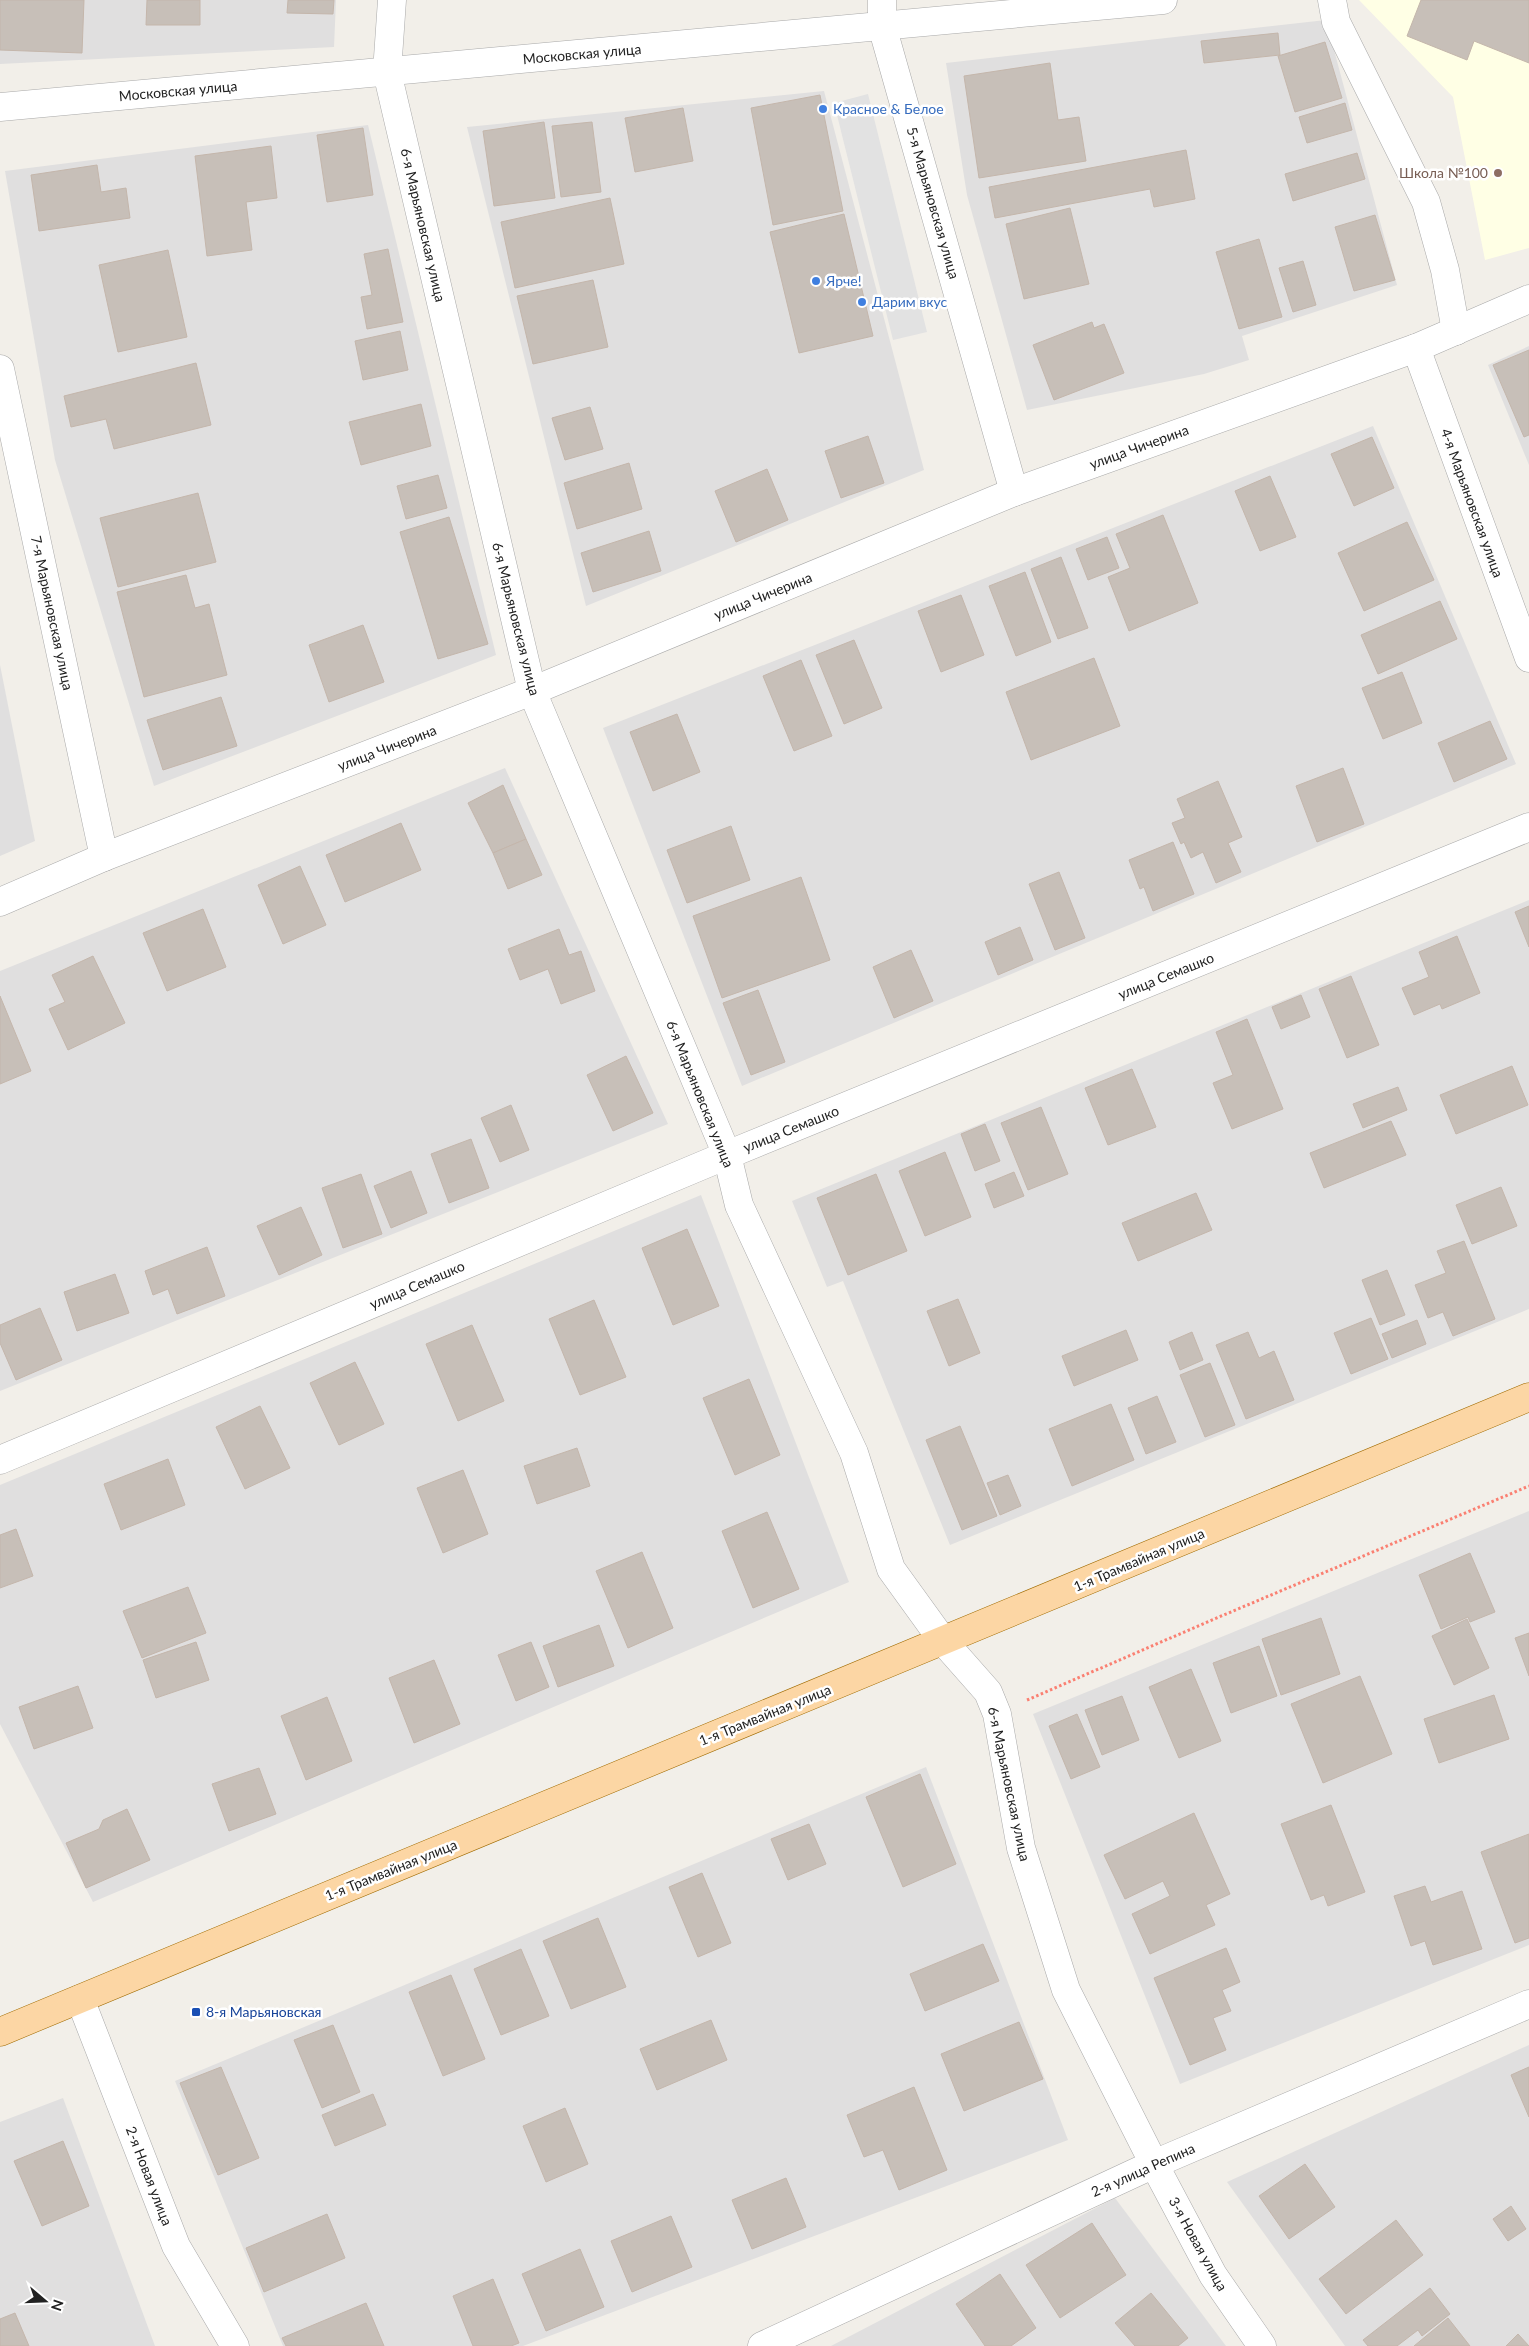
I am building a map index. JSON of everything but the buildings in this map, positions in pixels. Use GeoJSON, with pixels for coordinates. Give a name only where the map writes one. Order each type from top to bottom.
{"type":"FeatureCollection","features":[{"type":"Feature","properties":{"kind":"main road","name":"1-я Трамвайная улица"},"geometry":{"type":"LineString","coordinates":[[0,2032],[1529,1397]]}},
{"type":"Feature","properties":{"kind":"street","name":"6-я Марьяновская улица"},"geometry":{"type":"LineString","coordinates":[[392,0],[387,72],[532,692],[727,1155],[739,1205],[854,1453],[891,1569],[943,1641],[988,1692],[997,1714],[1021,1848],[1066,1990],[1154,2164]]}},
{"type":"Feature","properties":{"kind":"street","name":"Московская улица"},"geometry":{"type":"LineString","coordinates":[[0,107],[387,72],[882,13],[1163,0]]}},
{"type":"Feature","properties":{"kind":"street"},"geometry":{"type":"LineString","coordinates":[[1332,0],[1336,22],[1426,202],[1445,270],[1456,331]]}},
{"type":"Feature","properties":{"kind":"street","name":"5-я Марьяновская улица"},"geometry":{"type":"LineString","coordinates":[[882,13],[1014,492]]}},
{"type":"Feature","properties":{"kind":"street","name":"улица Чичерина"},"geometry":{"type":"LineString","coordinates":[[0,902],[104,857],[532,692],[1014,492],[1416,348],[1529,300]]}},
{"type":"Feature","properties":{"kind":"street","name":"4-я Марьяновская улица"},"geometry":{"type":"LineString","coordinates":[[1416,348],[1529,658]]}},
{"type":"Feature","properties":{"kind":"street","name":"7-я Марьяновская улица"},"geometry":{"type":"LineString","coordinates":[[0,369],[104,857]]}},
{"type":"Feature","properties":{"kind":"street","name":"улица Семашко"},"geometry":{"type":"LineString","coordinates":[[0,1460],[727,1155],[1529,828]]}},
{"type":"Feature","properties":{"kind":"street","name":"2-я Новая улица"},"geometry":{"type":"LineString","coordinates":[[80,1999],[176,2246],[235,2346]]}},
{"type":"Feature","properties":{"kind":"street","name":"2-я улица Репина"},"geometry":{"type":"LineString","coordinates":[[762,2346],[1154,2164],[1529,2004]]}},
{"type":"Feature","properties":{"kind":"street","name":"3-я Новая улица"},"geometry":{"type":"LineString","coordinates":[[1154,2164],[1213,2275],[1262,2346]]}},
{"type":"Feature","properties":{"kind":"path"},"geometry":{"type":"LineString","coordinates":[[997,1714],[1218,1617],[1529,1486]]}},
{"type":"Feature","properties":{"kind":"shaded area"},"geometry":{"type":"Polygon","coordinates":[[[0,0],[336,0],[334,47],[0,64],[0,0]]]}},
{"type":"Feature","properties":{"kind":"shaded area","name":"Школа №100"},"geometry":{"type":"Polygon","coordinates":[[[1359,0],[1529,0],[1529,248],[1485,260],[1453,97],[1359,0]]]}},
{"type":"Feature","properties":{"kind":"shaded area"},"geometry":{"type":"Polygon","coordinates":[[[1326,20],[1397,285],[1242,336],[1249,360],[1204,374],[1027,410],[967,195],[946,63],[1326,20]]]}},
{"type":"Feature","properties":{"kind":"shaded area"},"geometry":{"type":"Polygon","coordinates":[[[824,91],[924,470],[586,606],[467,127],[824,91]]]}},
{"type":"Feature","properties":{"kind":"shaded area"},"geometry":{"type":"Polygon","coordinates":[[[868,94],[927,332],[893,340],[834,103],[868,94]]]}},
{"type":"Feature","properties":{"kind":"shaded area"},"geometry":{"type":"Polygon","coordinates":[[[368,125],[496,655],[154,786],[55,460],[5,171],[368,125]]]}},
{"type":"Feature","properties":{"kind":"shaded area"},"geometry":{"type":"Polygon","coordinates":[[[1529,346],[1529,465],[1488,365],[1529,346]]]}},
{"type":"Feature","properties":{"kind":"shaded area"},"geometry":{"type":"Polygon","coordinates":[[[1373,426],[1516,764],[742,1086],[603,728],[1373,426]]]}},
{"type":"Feature","properties":{"kind":"shaded area"},"geometry":{"type":"Polygon","coordinates":[[[0,665],[35,841],[0,856],[0,665]]]}},
{"type":"Feature","properties":{"kind":"shaded area"},"geometry":{"type":"Polygon","coordinates":[[[505,768],[668,1124],[0,1391],[0,971],[505,768]]]}},
{"type":"Feature","properties":{"kind":"shaded area"},"geometry":{"type":"Polygon","coordinates":[[[1529,900],[1529,1309],[950,1545],[843,1281],[827,1287],[792,1201],[1529,900]]]}},
{"type":"Feature","properties":{"kind":"shaded area"},"geometry":{"type":"Polygon","coordinates":[[[701,1195],[849,1582],[93,1902],[0,1724],[0,1485],[701,1195]]]}},
{"type":"Feature","properties":{"kind":"shaded area"},"geometry":{"type":"Polygon","coordinates":[[[1529,1511],[1529,1945],[1180,2084],[1033,1714],[1529,1511]]]}},
{"type":"Feature","properties":{"kind":"shaded area"},"geometry":{"type":"Polygon","coordinates":[[[926,1767],[1068,2140],[523,2346],[283,2346],[175,2081],[926,1767]]]}},
{"type":"Feature","properties":{"kind":"shaded area"},"geometry":{"type":"Polygon","coordinates":[[[1529,2045],[1529,2346],[1345,2346],[1227,2182],[1529,2045]]]}},
{"type":"Feature","properties":{"kind":"shaded area"},"geometry":{"type":"Polygon","coordinates":[[[63,2098],[155,2346],[0,2346],[0,2122],[63,2098]]]}},
{"type":"Feature","properties":{"kind":"shaded area"},"geometry":{"type":"Polygon","coordinates":[[[1115,2198],[1226,2346],[831,2346],[1115,2198]]]}},
{"type":"Feature","properties":{"kind":"place","name":"Красное & Белое"},"geometry":{"type":"Point","coordinates":[823,109]}},
{"type":"Feature","properties":{"kind":"place","name":"Школа №100"},"geometry":{"type":"Point","coordinates":[1498,173]}},
{"type":"Feature","properties":{"kind":"place","name":"Ярче!"},"geometry":{"type":"Point","coordinates":[816,281]}},
{"type":"Feature","properties":{"kind":"place","name":"Дарим вкус"},"geometry":{"type":"Point","coordinates":[862,302]}},
{"type":"Feature","properties":{"kind":"place","name":"8-я Марьяновская"},"geometry":{"type":"Point","coordinates":[196,2012]}}]}
